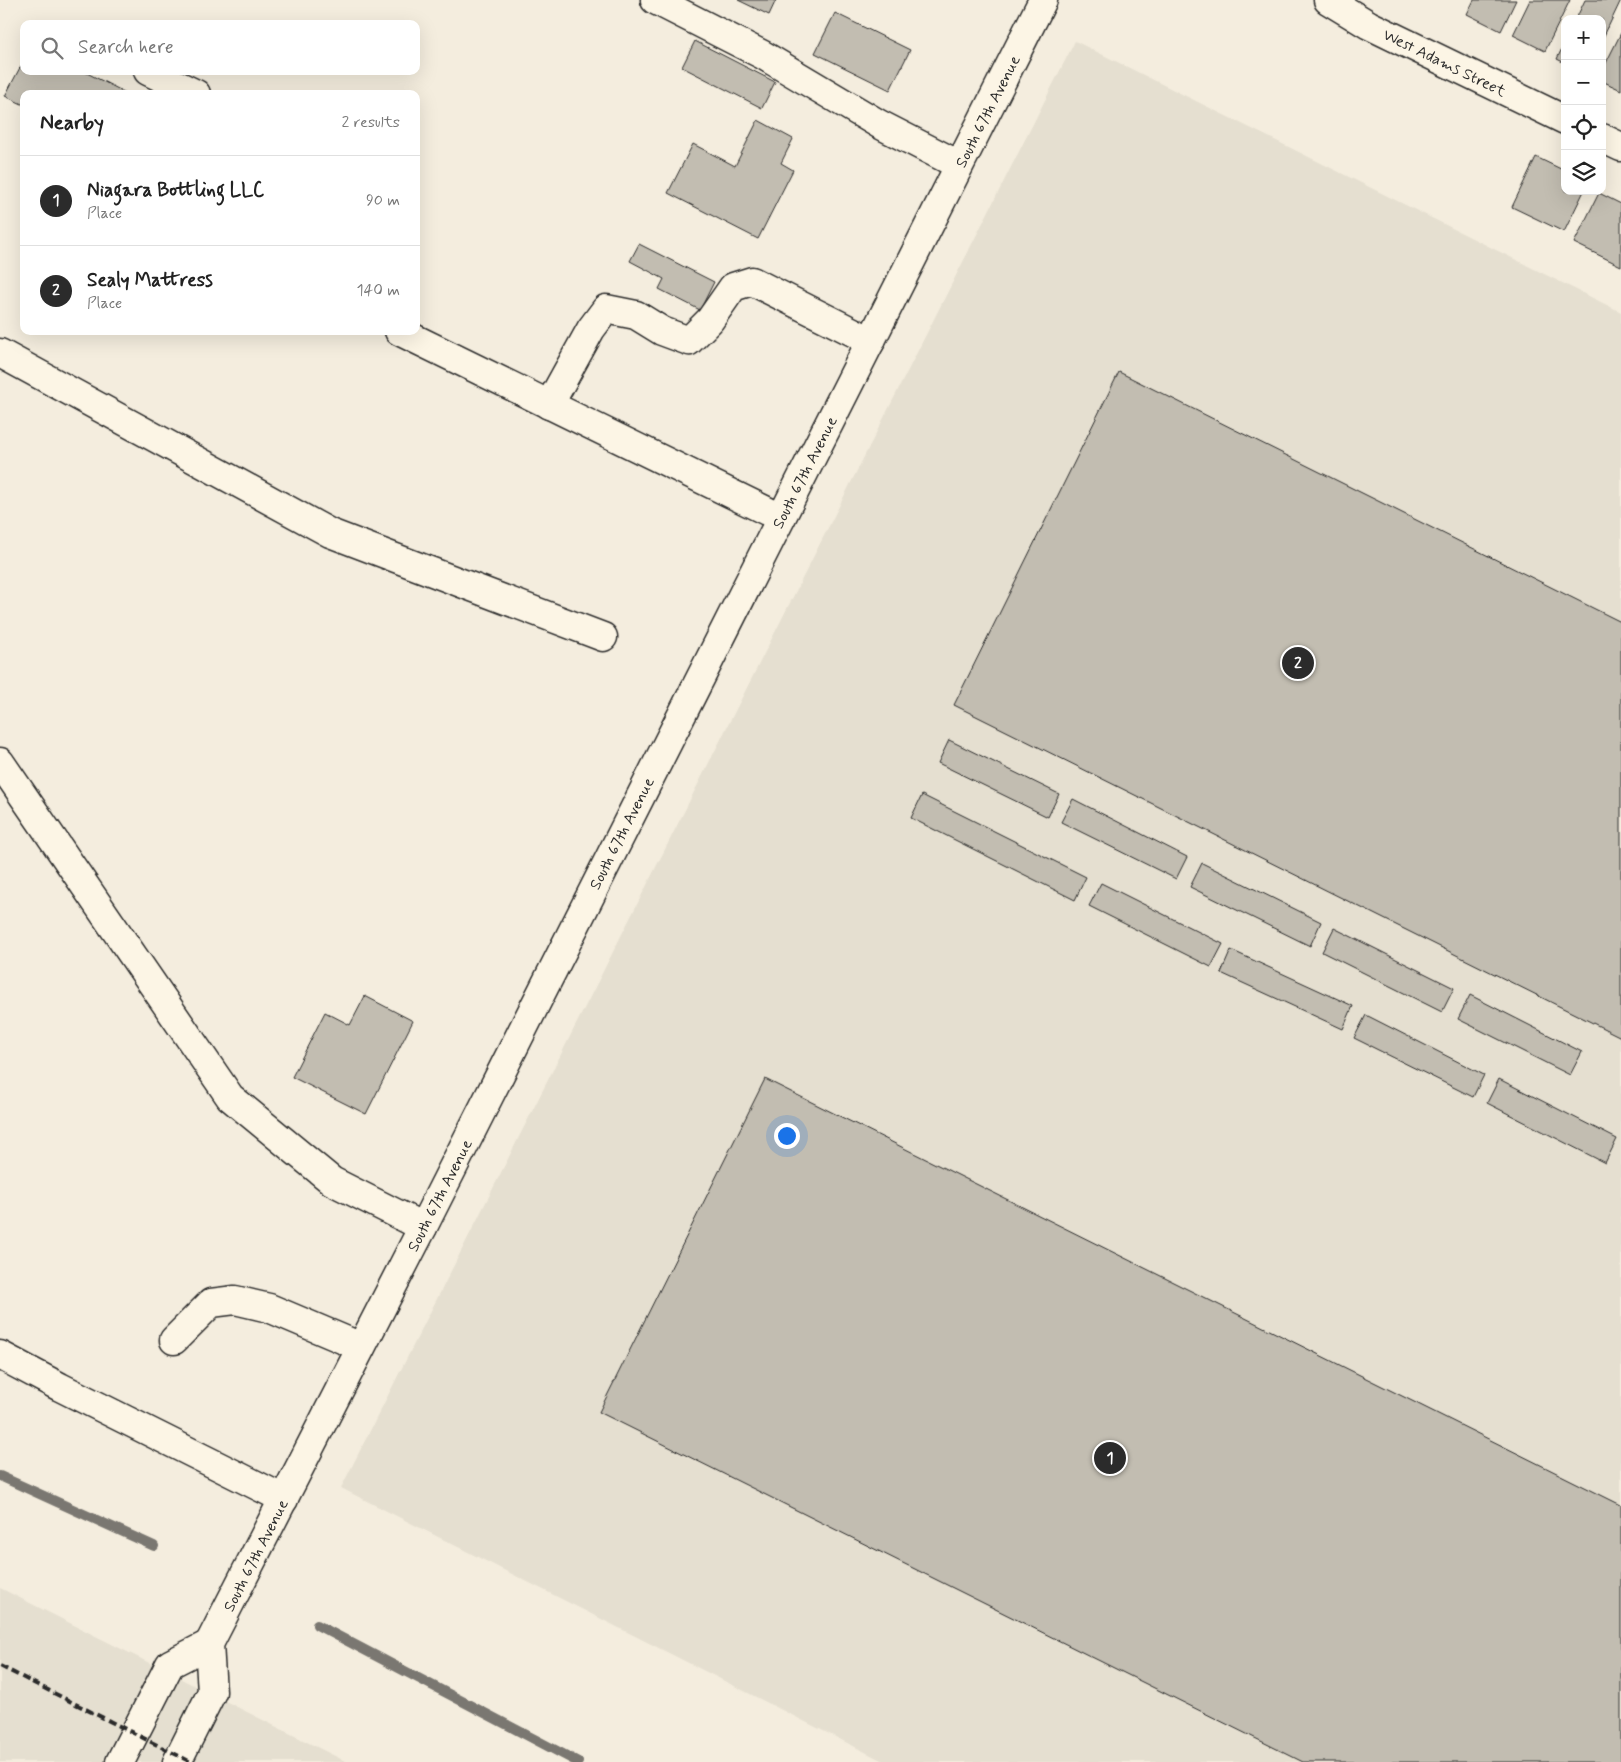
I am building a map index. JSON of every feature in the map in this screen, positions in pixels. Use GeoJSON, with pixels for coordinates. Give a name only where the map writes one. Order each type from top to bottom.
{"type":"FeatureCollection","features":[{"type":"Feature","properties":{"kind":"main road"},"geometry":{"type":"LineString","coordinates":[[655,0],[763,55],[879,124],[959,165]]}},
{"type":"Feature","properties":{"kind":"main road","name":"West Adams Street"},"geometry":{"type":"LineString","coordinates":[[1332,1],[1369,25],[1561,118]]}},
{"type":"Feature","properties":{"kind":"main road","name":"South 67th Avenue"},"geometry":{"type":"LineString","coordinates":[[209,1644],[1038,11]]}},
{"type":"Feature","properties":{"kind":"main road"},"geometry":{"type":"LineString","coordinates":[[156,75],[188,90]]}},
{"type":"Feature","properties":{"kind":"main road"},"geometry":{"type":"LineString","coordinates":[[1606,140],[1621,148]]}},
{"type":"Feature","properties":{"kind":"main road"},"geometry":{"type":"LineString","coordinates":[[549,406],[591,329],[606,309],[636,315],[662,330],[689,341],[710,320],[733,287],[752,281],[871,341]]}},
{"type":"Feature","properties":{"kind":"main road"},"geometry":{"type":"LineString","coordinates":[[407,335],[780,518]]}},
{"type":"Feature","properties":{"kind":"main road"},"geometry":{"type":"LineString","coordinates":[[0,353],[330,533],[603,638]]}},
{"type":"Feature","properties":{"kind":"main road"},"geometry":{"type":"LineString","coordinates":[[0,762],[230,1097],[332,1181],[422,1226]]}},
{"type":"Feature","properties":{"kind":"main road"},"geometry":{"type":"LineString","coordinates":[[174,1340],[211,1303],[235,1300],[269,1308],[361,1347]]}},
{"type":"Feature","properties":{"kind":"main road"},"geometry":{"type":"LineString","coordinates":[[0,1355],[68,1392],[284,1499]]}},
{"type":"Feature","properties":{"kind":"main road"},"geometry":{"type":"LineString","coordinates":[[120,1762],[170,1664],[209,1644],[212,1692],[177,1762]]}},
{"type":"Feature","properties":{"kind":"shaded area"},"geometry":{"type":"Polygon","coordinates":[[[1075,41],[1621,312],[1621,1762],[885,1762],[341,1488],[1075,41]]]}},
{"type":"Feature","properties":{"kind":"shaded area"},"geometry":{"type":"Polygon","coordinates":[[[0,1588],[283,1730],[347,1762],[0,1762],[0,1588]]]}},
{"type":"Feature","properties":{"kind":"building"},"geometry":{"type":"Polygon","coordinates":[[[738,0],[776,0],[769,15],[738,0]]]}},
{"type":"Feature","properties":{"kind":"building"},"geometry":{"type":"Polygon","coordinates":[[[1474,0],[1516,0],[1501,31],[1467,14],[1474,0]]]}},
{"type":"Feature","properties":{"kind":"building"},"geometry":{"type":"Polygon","coordinates":[[[1530,0],[1570,0],[1545,51],[1513,35],[1530,0]]]}},
{"type":"Feature","properties":{"kind":"building"},"geometry":{"type":"Polygon","coordinates":[[[1585,0],[1621,0],[1606,32],[1606,15],[1578,15],[1585,0]]]}},
{"type":"Feature","properties":{"kind":"building"},"geometry":{"type":"Polygon","coordinates":[[[835,13],[910,50],[890,90],[815,53],[835,13]]]}},
{"type":"Feature","properties":{"kind":"building"},"geometry":{"type":"Polygon","coordinates":[[[1621,33],[1621,90],[1606,83],[1606,63],[1621,33]]]}},
{"type":"Feature","properties":{"kind":"building"},"geometry":{"type":"Polygon","coordinates":[[[695,41],[775,82],[762,108],[682,67],[695,41]]]}},
{"type":"Feature","properties":{"kind":"building"},"geometry":{"type":"Polygon","coordinates":[[[1561,50],[1561,61],[1557,59],[1561,50]]]}},
{"type":"Feature","properties":{"kind":"building"},"geometry":{"type":"Polygon","coordinates":[[[20,68],[20,75],[91,75],[120,90],[20,90],[20,103],[5,96],[20,68]]]}},
{"type":"Feature","properties":{"kind":"building"},"geometry":{"type":"Polygon","coordinates":[[[758,120],[793,139],[781,163],[793,170],[758,239],[668,193],[693,144],[735,166],[758,120]]]}},
{"type":"Feature","properties":{"kind":"building"},"geometry":{"type":"Polygon","coordinates":[[[1536,157],[1561,169],[1561,195],[1582,195],[1564,232],[1512,207],[1536,157]]]}},
{"type":"Feature","properties":{"kind":"building"},"geometry":{"type":"Polygon","coordinates":[[[1598,195],[1603,195],[1621,204],[1621,266],[1574,243],[1598,195]]]}},
{"type":"Feature","properties":{"kind":"building"},"geometry":{"type":"Polygon","coordinates":[[[639,244],[714,282],[700,310],[659,289],[664,279],[630,261],[639,244]]]}},
{"type":"Feature","properties":{"kind":"building"},"geometry":{"type":"Polygon","coordinates":[[[1119,372],[1621,622],[1621,1037],[954,705],[1119,372]]]}},
{"type":"Feature","properties":{"kind":"building"},"geometry":{"type":"Polygon","coordinates":[[[949,740],[1059,794],[1048,817],[938,763],[949,740]]]}},
{"type":"Feature","properties":{"kind":"building"},"geometry":{"type":"Polygon","coordinates":[[[922,795],[1086,877],[1075,900],[911,818],[922,795]]]}},
{"type":"Feature","properties":{"kind":"building"},"geometry":{"type":"Polygon","coordinates":[[[1073,799],[1187,857],[1176,879],[1061,822],[1073,799]]]}},
{"type":"Feature","properties":{"kind":"building"},"geometry":{"type":"Polygon","coordinates":[[[1202,863],[1321,922],[1310,946],[1190,887],[1202,863]]]}},
{"type":"Feature","properties":{"kind":"building"},"geometry":{"type":"Polygon","coordinates":[[[1101,883],[1223,944],[1211,967],[1089,906],[1101,883]]]}},
{"type":"Feature","properties":{"kind":"building"},"geometry":{"type":"Polygon","coordinates":[[[1334,928],[1454,988],[1442,1012],[1322,952],[1334,928]]]}},
{"type":"Feature","properties":{"kind":"building"},"geometry":{"type":"Polygon","coordinates":[[[1231,950],[1353,1006],[1343,1029],[1221,973],[1231,950]]]}},
{"type":"Feature","properties":{"kind":"building"},"geometry":{"type":"Polygon","coordinates":[[[1470,995],[1582,1052],[1570,1075],[1458,1019],[1470,995]]]}},
{"type":"Feature","properties":{"kind":"building"},"geometry":{"type":"Polygon","coordinates":[[[365,996],[413,1021],[366,1114],[292,1077],[325,1012],[350,1025],[365,996]]]}},
{"type":"Feature","properties":{"kind":"building"},"geometry":{"type":"Polygon","coordinates":[[[1366,1015],[1484,1075],[1473,1097],[1354,1038],[1366,1015]]]}},
{"type":"Feature","properties":{"kind":"building"},"geometry":{"type":"Polygon","coordinates":[[[765,1079],[1621,1505],[1621,1762],[1303,1762],[599,1412],[765,1079]]]}},
{"type":"Feature","properties":{"kind":"building"},"geometry":{"type":"Polygon","coordinates":[[[1499,1079],[1617,1139],[1605,1163],[1487,1103],[1499,1079]]]}},
{"type":"Feature","properties":{"kind":"waterway"},"geometry":{"type":"LineString","coordinates":[[0,1476],[154,1546]]}},
{"type":"Feature","properties":{"kind":"waterway"},"geometry":{"type":"LineString","coordinates":[[317,1625],[578,1762]]}},
{"type":"Feature","properties":{"kind":"railway"},"geometry":{"type":"LineString","coordinates":[[0,1666],[191,1762]]}},
{"type":"Feature","properties":{"kind":"place","name":"Sealy Mattress"},"geometry":{"type":"Point","coordinates":[1298,663]}},
{"type":"Feature","properties":{"kind":"place","name":"Niagara Bottling LLC"},"geometry":{"type":"Point","coordinates":[1110,1458]}}]}
